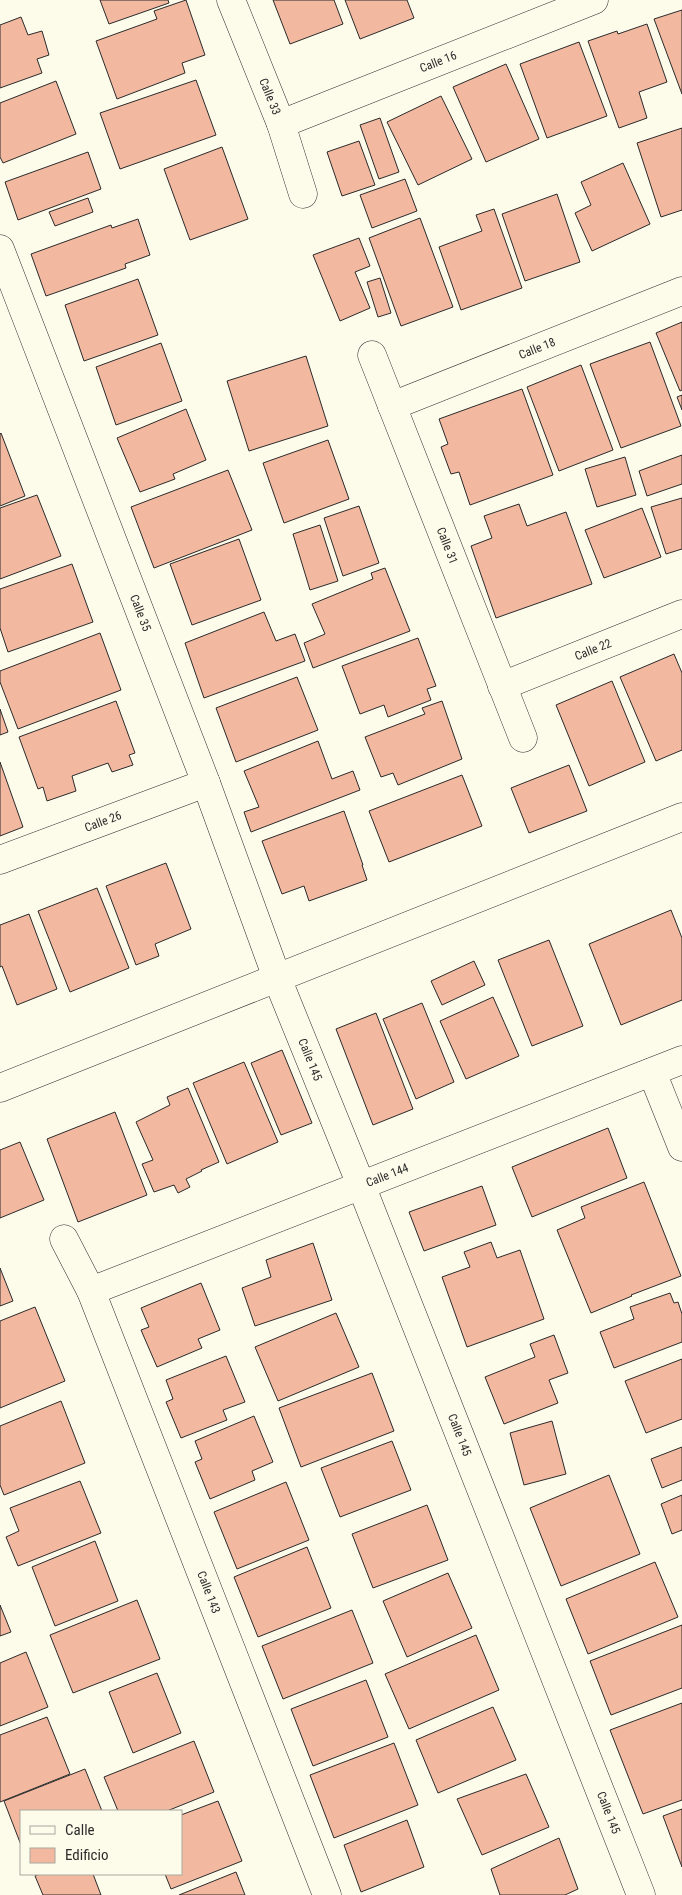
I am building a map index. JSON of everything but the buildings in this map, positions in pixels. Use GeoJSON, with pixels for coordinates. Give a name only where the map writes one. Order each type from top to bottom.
{"type":"FeatureCollection","features":[{"type":"Feature","properties":{"kind":"street","name":"Calle 33"},"geometry":{"type":"LineString","coordinates":[[231,0],[281,124],[303,194]]}},
{"type":"Feature","properties":{"kind":"street","name":"Calle 16"},"geometry":{"type":"LineString","coordinates":[[281,124],[594,0]]}},
{"type":"Feature","properties":{"kind":"street","name":"Calle 35"},"geometry":{"type":"LineString","coordinates":[[0,249],[206,783],[277,978]]}},
{"type":"Feature","properties":{"kind":"street","name":"Calle 18"},"geometry":{"type":"LineString","coordinates":[[392,406],[682,290]]}},
{"type":"Feature","properties":{"kind":"street","name":"Calle 31"},"geometry":{"type":"LineString","coordinates":[[372,354],[522,738]]}},
{"type":"Feature","properties":{"kind":"street","name":"Calle 22"},"geometry":{"type":"LineString","coordinates":[[502,686],[682,614]]}},
{"type":"Feature","properties":{"kind":"street","name":"Calle 26"},"geometry":{"type":"LineString","coordinates":[[0,860],[206,783]]}},
{"type":"Feature","properties":{"kind":"street"},"geometry":{"type":"LineString","coordinates":[[0,1088],[682,817]]}},
{"type":"Feature","properties":{"kind":"street","name":"Calle 145"},"geometry":{"type":"LineString","coordinates":[[277,978],[361,1185],[641,1895]]}},
{"type":"Feature","properties":{"kind":"street","name":"Calle 144"},"geometry":{"type":"LineString","coordinates":[[91,1291],[682,1060]]}},
{"type":"Feature","properties":{"kind":"street"},"geometry":{"type":"LineString","coordinates":[[652,1072],[682,1147]]}},
{"type":"Feature","properties":{"kind":"street","name":"Calle 143"},"geometry":{"type":"LineString","coordinates":[[64,1239],[91,1291],[327,1895]]}}]}
